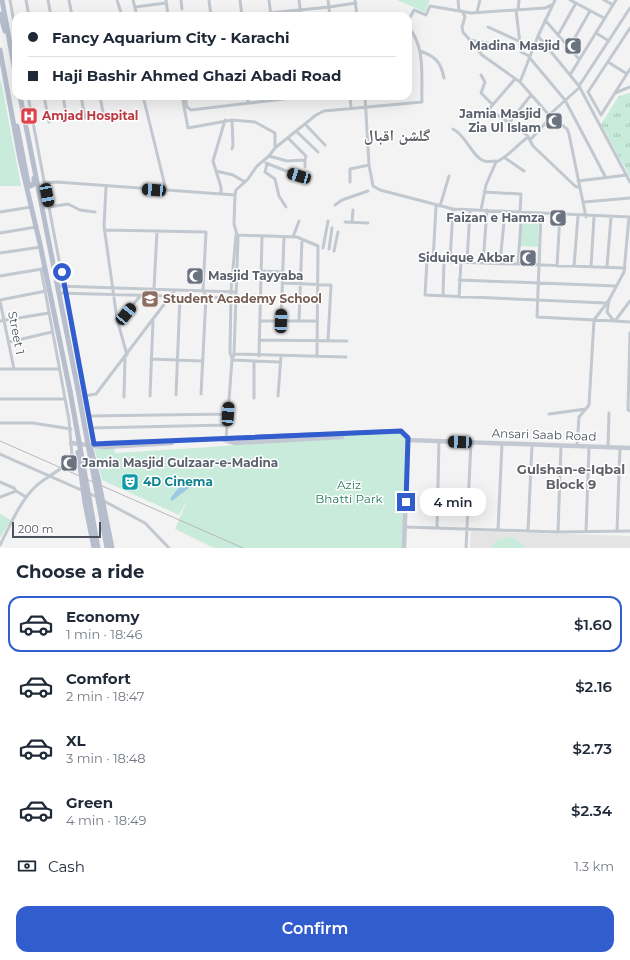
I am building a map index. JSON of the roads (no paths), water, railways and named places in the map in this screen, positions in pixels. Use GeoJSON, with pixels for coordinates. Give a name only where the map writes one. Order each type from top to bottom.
{"type":"FeatureCollection","features":[{"type":"Feature","properties":{"kind":"main road"},"geometry":{"type":"LineString","coordinates":[[2,0],[8,40]]}},
{"type":"Feature","properties":{"kind":"main road"},"geometry":{"type":"LineString","coordinates":[[0,14],[12,52]]}},
{"type":"Feature","properties":{"kind":"main road"},"geometry":{"type":"LineString","coordinates":[[0,50],[20,159],[41,247],[43,269],[70,391],[98,548]]}},
{"type":"Feature","properties":{"kind":"main road"},"geometry":{"type":"LineString","coordinates":[[21,100],[78,390],[107,548]]}},
{"type":"Feature","properties":{"kind":"main road"},"geometry":{"type":"LineString","coordinates":[[12,109],[19,134],[28,183],[31,186],[34,182],[26,126]]}},
{"type":"Feature","properties":{"kind":"main road"},"geometry":{"type":"LineString","coordinates":[[77,431],[81,483],[94,548]]}},
{"type":"Feature","properties":{"kind":"main road"},"geometry":{"type":"LineString","coordinates":[[86,437],[98,478],[112,548]]}},
{"type":"Feature","properties":{"kind":"street"},"geometry":{"type":"LineString","coordinates":[[10,0],[12,12]]}},
{"type":"Feature","properties":{"kind":"street"},"geometry":{"type":"LineString","coordinates":[[26,0],[28,12]]}},
{"type":"Feature","properties":{"kind":"street"},"geometry":{"type":"LineString","coordinates":[[48,0],[50,12]]}},
{"type":"Feature","properties":{"kind":"street"},"geometry":{"type":"LineString","coordinates":[[69,0],[71,12]]}},
{"type":"Feature","properties":{"kind":"street"},"geometry":{"type":"LineString","coordinates":[[117,0],[121,12]]}},
{"type":"Feature","properties":{"kind":"street"},"geometry":{"type":"LineString","coordinates":[[133,0],[136,12]]}},
{"type":"Feature","properties":{"kind":"street"},"geometry":{"type":"LineString","coordinates":[[151,0],[152,4]]}},
{"type":"Feature","properties":{"kind":"street"},"geometry":{"type":"LineString","coordinates":[[181,0],[182,9]]}},
{"type":"Feature","properties":{"kind":"street"},"geometry":{"type":"LineString","coordinates":[[209,0],[210,12]]}},
{"type":"Feature","properties":{"kind":"street"},"geometry":{"type":"LineString","coordinates":[[240,0],[242,12]]}},
{"type":"Feature","properties":{"kind":"street"},"geometry":{"type":"LineString","coordinates":[[269,0],[270,12]]}},
{"type":"Feature","properties":{"kind":"street"},"geometry":{"type":"LineString","coordinates":[[299,0],[300,10]]}},
{"type":"Feature","properties":{"kind":"street"},"geometry":{"type":"LineString","coordinates":[[328,0],[330,12]]}},
{"type":"Feature","properties":{"kind":"street"},"geometry":{"type":"LineString","coordinates":[[458,0],[461,11],[465,17],[462,30],[470,40],[484,56],[520,82],[550,116],[567,129],[586,216]]}},
{"type":"Feature","properties":{"kind":"street"},"geometry":{"type":"LineString","coordinates":[[477,12],[480,0]]}},
{"type":"Feature","properties":{"kind":"street"},"geometry":{"type":"LineString","coordinates":[[519,0],[517,10],[521,53],[529,57],[565,100],[606,178]]}},
{"type":"Feature","properties":{"kind":"street"},"geometry":{"type":"LineString","coordinates":[[520,82],[545,20],[556,0]]}},
{"type":"Feature","properties":{"kind":"street"},"geometry":{"type":"LineString","coordinates":[[604,0],[613,5]]}},
{"type":"Feature","properties":{"kind":"street"},"geometry":{"type":"LineString","coordinates":[[570,75],[578,59],[616,0]]}},
{"type":"Feature","properties":{"kind":"street"},"geometry":{"type":"LineString","coordinates":[[135,7],[166,1],[167,12]]}},
{"type":"Feature","properties":{"kind":"street"},"geometry":{"type":"LineString","coordinates":[[285,12],[329,8],[356,1],[357,12]]}},
{"type":"Feature","properties":{"kind":"street"},"geometry":{"type":"LineString","coordinates":[[558,35],[573,1],[604,18]]}},
{"type":"Feature","properties":{"kind":"street"},"geometry":{"type":"LineString","coordinates":[[412,14],[414,10],[426,15],[430,6],[477,12],[545,8],[554,4]]}},
{"type":"Feature","properties":{"kind":"street"},"geometry":{"type":"LineString","coordinates":[[453,129],[464,137],[478,158],[484,161],[496,161],[506,158],[510,151],[529,139],[565,100],[580,87],[630,8]]}},
{"type":"Feature","properties":{"kind":"street"},"geometry":{"type":"LineString","coordinates":[[569,48],[590,11]]}},
{"type":"Feature","properties":{"kind":"street"},"geometry":{"type":"LineString","coordinates":[[545,20],[578,59]]}},
{"type":"Feature","properties":{"kind":"street"},"geometry":{"type":"LineString","coordinates":[[488,27],[521,42]]}},
{"type":"Feature","properties":{"kind":"street"},"geometry":{"type":"LineString","coordinates":[[630,28],[588,92],[601,115],[630,69]]}},
{"type":"Feature","properties":{"kind":"street"},"geometry":{"type":"LineString","coordinates":[[232,359],[230,353],[231,291],[238,238],[234,224],[236,190],[275,148],[297,132],[320,112],[366,106],[422,102],[420,51],[412,31]]}},
{"type":"Feature","properties":{"kind":"street"},"geometry":{"type":"LineString","coordinates":[[596,33],[608,41]]}},
{"type":"Feature","properties":{"kind":"street"},"geometry":{"type":"LineString","coordinates":[[538,36],[580,87],[630,182]]}},
{"type":"Feature","properties":{"kind":"street"},"geometry":{"type":"LineString","coordinates":[[470,40],[491,44]]}},
{"type":"Feature","properties":{"kind":"street"},"geometry":{"type":"LineString","coordinates":[[420,51],[437,59],[442,68],[444,78]]}},
{"type":"Feature","properties":{"kind":"street"},"geometry":{"type":"LineString","coordinates":[[608,62],[627,74]]}},
{"type":"Feature","properties":{"kind":"street"},"geometry":{"type":"LineString","coordinates":[[481,75],[485,82],[481,93],[493,105]]}},
{"type":"Feature","properties":{"kind":"street"},"geometry":{"type":"LineString","coordinates":[[515,79],[490,110],[529,139],[533,146],[551,164],[575,186],[580,188]]}},
{"type":"Feature","properties":{"kind":"street"},"geometry":{"type":"LineString","coordinates":[[615,93],[630,87]]}},
{"type":"Feature","properties":{"kind":"street"},"geometry":{"type":"LineString","coordinates":[[509,123],[531,95]]}},
{"type":"Feature","properties":{"kind":"street"},"geometry":{"type":"LineString","coordinates":[[29,100],[94,444]]}},
{"type":"Feature","properties":{"kind":"street"},"geometry":{"type":"LineString","coordinates":[[45,100],[49,122]]}},
{"type":"Feature","properties":{"kind":"street"},"geometry":{"type":"LineString","coordinates":[[64,100],[67,119]]}},
{"type":"Feature","properties":{"kind":"street"},"geometry":{"type":"LineString","coordinates":[[83,100],[85,118]]}},
{"type":"Feature","properties":{"kind":"street"},"geometry":{"type":"LineString","coordinates":[[101,100],[104,118]]}},
{"type":"Feature","properties":{"kind":"street"},"geometry":{"type":"LineString","coordinates":[[144,100],[166,190]]}},
{"type":"Feature","properties":{"kind":"street"},"geometry":{"type":"LineString","coordinates":[[183,100],[188,128],[225,120],[255,122],[275,133],[275,148]]}},
{"type":"Feature","properties":{"kind":"street"},"geometry":{"type":"LineString","coordinates":[[186,100],[187,108],[191,110],[248,102],[277,100]]}},
{"type":"Feature","properties":{"kind":"street"},"geometry":{"type":"LineString","coordinates":[[350,100],[351,108]]}},
{"type":"Feature","properties":{"kind":"street"},"geometry":{"type":"LineString","coordinates":[[365,100],[369,165],[375,187],[453,209],[594,217],[630,217],[625,268],[609,300],[607,312],[614,321]]}},
{"type":"Feature","properties":{"kind":"street"},"geometry":{"type":"LineString","coordinates":[[221,194],[221,187],[213,161],[225,120]]}},
{"type":"Feature","properties":{"kind":"street"},"geometry":{"type":"LineString","coordinates":[[232,120],[234,145],[232,148]]}},
{"type":"Feature","properties":{"kind":"street"},"geometry":{"type":"LineString","coordinates":[[305,124],[325,145]]}},
{"type":"Feature","properties":{"kind":"street"},"geometry":{"type":"LineString","coordinates":[[297,132],[318,152]]}},
{"type":"Feature","properties":{"kind":"street"},"geometry":{"type":"LineString","coordinates":[[288,138],[306,156],[305,167]]}},
{"type":"Feature","properties":{"kind":"street"},"geometry":{"type":"LineString","coordinates":[[269,156],[287,161],[305,160]]}},
{"type":"Feature","properties":{"kind":"street"},"geometry":{"type":"LineString","coordinates":[[506,158],[524,171]]}},
{"type":"Feature","properties":{"kind":"street"},"geometry":{"type":"LineString","coordinates":[[263,161],[267,164],[299,176]]}},
{"type":"Feature","properties":{"kind":"street"},"geometry":{"type":"LineString","coordinates":[[481,210],[484,192],[496,161]]}},
{"type":"Feature","properties":{"kind":"street"},"geometry":{"type":"LineString","coordinates":[[267,164],[266,172],[274,179],[279,196],[286,208]]}},
{"type":"Feature","properties":{"kind":"street"},"geometry":{"type":"LineString","coordinates":[[350,182],[350,169],[369,165]]}},
{"type":"Feature","properties":{"kind":"street"},"geometry":{"type":"LineString","coordinates":[[216,171],[233,175],[245,182]]}},
{"type":"Feature","properties":{"kind":"street"},"geometry":{"type":"LineString","coordinates":[[578,181],[627,175]]}},
{"type":"Feature","properties":{"kind":"street"},"geometry":{"type":"LineString","coordinates":[[434,261],[438,206],[449,176]]}},
{"type":"Feature","properties":{"kind":"street"},"geometry":{"type":"LineString","coordinates":[[45,183],[57,182],[106,187],[235,195]]}},
{"type":"Feature","properties":{"kind":"street"},"geometry":{"type":"LineString","coordinates":[[106,187],[105,230],[113,295],[126,356],[124,397]]}},
{"type":"Feature","properties":{"kind":"street"},"geometry":{"type":"LineString","coordinates":[[335,205],[342,200],[368,191]]}},
{"type":"Feature","properties":{"kind":"street"},"geometry":{"type":"LineString","coordinates":[[484,192],[521,194],[520,212]]}},
{"type":"Feature","properties":{"kind":"street"},"geometry":{"type":"LineString","coordinates":[[584,202],[630,198]]}},
{"type":"Feature","properties":{"kind":"street"},"geometry":{"type":"LineString","coordinates":[[50,207],[68,204],[80,210],[95,212]]}},
{"type":"Feature","properties":{"kind":"street"},"geometry":{"type":"LineString","coordinates":[[0,212],[31,207]]}},
{"type":"Feature","properties":{"kind":"street"},"geometry":{"type":"LineString","coordinates":[[450,261],[453,209]]}},
{"type":"Feature","properties":{"kind":"street"},"geometry":{"type":"LineString","coordinates":[[352,223],[353,210]]}},
{"type":"Feature","properties":{"kind":"street"},"geometry":{"type":"LineString","coordinates":[[466,262],[470,210]]}},
{"type":"Feature","properties":{"kind":"street"},"geometry":{"type":"LineString","coordinates":[[483,263],[487,210]]}},
{"type":"Feature","properties":{"kind":"street"},"geometry":{"type":"LineString","coordinates":[[500,263],[505,212]]}},
{"type":"Feature","properties":{"kind":"street"},"geometry":{"type":"LineString","coordinates":[[540,214],[537,317],[630,322]]}},
{"type":"Feature","properties":{"kind":"street"},"geometry":{"type":"LineString","coordinates":[[557,266],[560,215]]}},
{"type":"Feature","properties":{"kind":"street"},"geometry":{"type":"LineString","coordinates":[[574,266],[578,216]]}},
{"type":"Feature","properties":{"kind":"street"},"geometry":{"type":"LineString","coordinates":[[591,267],[594,217]]}},
{"type":"Feature","properties":{"kind":"street"},"geometry":{"type":"LineString","coordinates":[[607,267],[612,217]]}},
{"type":"Feature","properties":{"kind":"street"},"geometry":{"type":"LineString","coordinates":[[514,220],[521,221],[518,264]]}},
{"type":"Feature","properties":{"kind":"street"},"geometry":{"type":"LineString","coordinates":[[293,237],[299,221]]}},
{"type":"Feature","properties":{"kind":"street"},"geometry":{"type":"LineString","coordinates":[[323,248],[328,221]]}},
{"type":"Feature","properties":{"kind":"street"},"geometry":{"type":"LineString","coordinates":[[345,222],[368,223]]}},
{"type":"Feature","properties":{"kind":"street"},"geometry":{"type":"LineString","coordinates":[[0,233],[36,227]]}},
{"type":"Feature","properties":{"kind":"street"},"geometry":{"type":"LineString","coordinates":[[329,249],[332,228]]}},
{"type":"Feature","properties":{"kind":"street"},"geometry":{"type":"LineString","coordinates":[[105,230],[206,232],[203,290],[206,297],[201,394]]}},
{"type":"Feature","properties":{"kind":"street"},"geometry":{"type":"LineString","coordinates":[[154,289],[156,231]]}},
{"type":"Feature","properties":{"kind":"street"},"geometry":{"type":"LineString","coordinates":[[334,251],[338,232]]}},
{"type":"Feature","properties":{"kind":"street"},"geometry":{"type":"LineString","coordinates":[[236,235],[293,237],[318,246],[316,357]]}},
{"type":"Feature","properties":{"kind":"street"},"geometry":{"type":"LineString","coordinates":[[259,356],[262,237]]}},
{"type":"Feature","properties":{"kind":"street"},"geometry":{"type":"LineString","coordinates":[[281,321],[284,237]]}},
{"type":"Feature","properties":{"kind":"street"},"geometry":{"type":"LineString","coordinates":[[299,321],[302,239]]}},
{"type":"Feature","properties":{"kind":"street"},"geometry":{"type":"LineString","coordinates":[[0,253],[41,247]]}},
{"type":"Feature","properties":{"kind":"street"},"geometry":{"type":"LineString","coordinates":[[226,439],[232,359],[234,354],[236,298],[235,259]]}},
{"type":"Feature","properties":{"kind":"street"},"geometry":{"type":"LineString","coordinates":[[606,303],[425,295],[427,261],[625,268]]}},
{"type":"Feature","properties":{"kind":"street"},"geometry":{"type":"LineString","coordinates":[[443,296],[444,261]]}},
{"type":"Feature","properties":{"kind":"street"},"geometry":{"type":"LineString","coordinates":[[459,296],[461,262]]}},
{"type":"Feature","properties":{"kind":"street"},"geometry":{"type":"LineString","coordinates":[[0,276],[43,269]]}},
{"type":"Feature","properties":{"kind":"street"},"geometry":{"type":"LineString","coordinates":[[261,272],[283,272]]}},
{"type":"Feature","properties":{"kind":"street"},"geometry":{"type":"LineString","coordinates":[[460,280],[616,286]]}},
{"type":"Feature","properties":{"kind":"street"},"geometry":{"type":"LineString","coordinates":[[283,283],[331,285],[328,340]]}},
{"type":"Feature","properties":{"kind":"street"},"geometry":{"type":"LineString","coordinates":[[57,286],[236,292]]}},
{"type":"Feature","properties":{"kind":"street"},"geometry":{"type":"LineString","coordinates":[[84,396],[96,394],[172,296],[175,290]]}},
{"type":"Feature","properties":{"kind":"street"},"geometry":{"type":"LineString","coordinates":[[0,300],[48,291],[49,313],[70,429],[72,456],[51,476],[34,487],[26,497],[0,545]]}},
{"type":"Feature","properties":{"kind":"street"},"geometry":{"type":"LineString","coordinates":[[58,293],[236,298]]}},
{"type":"Feature","properties":{"kind":"street"},"geometry":{"type":"LineString","coordinates":[[118,323],[140,295]]}},
{"type":"Feature","properties":{"kind":"street"},"geometry":{"type":"LineString","coordinates":[[176,395],[180,296]]}},
{"type":"Feature","properties":{"kind":"street","name":"Street 1"},"geometry":{"type":"LineString","coordinates":[[0,300],[14,369]]}},
{"type":"Feature","properties":{"kind":"street"},"geometry":{"type":"LineString","coordinates":[[577,446],[579,417],[589,405],[594,320],[609,300]]}},
{"type":"Feature","properties":{"kind":"street"},"geometry":{"type":"LineString","coordinates":[[614,321],[630,301]]}},
{"type":"Feature","properties":{"kind":"street"},"geometry":{"type":"LineString","coordinates":[[0,321],[49,313]]}},
{"type":"Feature","properties":{"kind":"street"},"geometry":{"type":"LineString","coordinates":[[150,396],[153,320]]}},
{"type":"Feature","properties":{"kind":"street"},"geometry":{"type":"LineString","coordinates":[[260,321],[316,321]]}},
{"type":"Feature","properties":{"kind":"street"},"geometry":{"type":"LineString","coordinates":[[9,342],[52,332]]}},
{"type":"Feature","properties":{"kind":"street"},"geometry":{"type":"LineString","coordinates":[[630,333],[628,410],[630,411]]}},
{"type":"Feature","properties":{"kind":"street"},"geometry":{"type":"LineString","coordinates":[[260,340],[348,341]]}},
{"type":"Feature","properties":{"kind":"street"},"geometry":{"type":"LineString","coordinates":[[234,354],[259,356],[346,357]]}},
{"type":"Feature","properties":{"kind":"street"},"geometry":{"type":"LineString","coordinates":[[278,396],[279,362],[281,356]]}},
{"type":"Feature","properties":{"kind":"street"},"geometry":{"type":"LineString","coordinates":[[151,359],[202,361]]}},
{"type":"Feature","properties":{"kind":"street"},"geometry":{"type":"LineString","coordinates":[[232,359],[279,362]]}},
{"type":"Feature","properties":{"kind":"street"},"geometry":{"type":"LineString","coordinates":[[254,361],[254,398]]}},
{"type":"Feature","properties":{"kind":"street"},"geometry":{"type":"LineString","coordinates":[[0,370],[60,369]]}},
{"type":"Feature","properties":{"kind":"street"},"geometry":{"type":"LineString","coordinates":[[0,400],[65,399]]}},
{"type":"Feature","properties":{"kind":"street"},"geometry":{"type":"LineString","coordinates":[[549,414],[586,409]]}},
{"type":"Feature","properties":{"kind":"street"},"geometry":{"type":"LineString","coordinates":[[608,448],[609,413]]}},
{"type":"Feature","properties":{"kind":"street"},"geometry":{"type":"LineString","coordinates":[[88,416],[228,414]]}},
{"type":"Feature","properties":{"kind":"street"},"geometry":{"type":"LineString","coordinates":[[0,423],[33,423],[70,429]]}},
{"type":"Feature","properties":{"kind":"street"},"geometry":{"type":"LineString","coordinates":[[90,428],[227,425]]}},
{"type":"Feature","properties":{"kind":"street"},"geometry":{"type":"LineString","coordinates":[[71,443],[103,445],[105,443],[403,432],[408,438],[404,548]]}},
{"type":"Feature","properties":{"kind":"street","name":"Ansari Saab Road"},"geometry":{"type":"LineString","coordinates":[[408,440],[630,448]]}},
{"type":"Feature","properties":{"kind":"street"},"geometry":{"type":"LineString","coordinates":[[437,528],[439,441]]}},
{"type":"Feature","properties":{"kind":"street"},"geometry":{"type":"LineString","coordinates":[[466,548],[471,442]]}},
{"type":"Feature","properties":{"kind":"street"},"geometry":{"type":"LineString","coordinates":[[498,530],[502,444]]}},
{"type":"Feature","properties":{"kind":"street"},"geometry":{"type":"LineString","coordinates":[[528,531],[532,445]]}},
{"type":"Feature","properties":{"kind":"street"},"geometry":{"type":"LineString","coordinates":[[558,532],[561,446]]}},
{"type":"Feature","properties":{"kind":"street"},"geometry":{"type":"LineString","coordinates":[[586,532],[589,447]]}},
{"type":"Feature","properties":{"kind":"street"},"geometry":{"type":"LineString","coordinates":[[617,531],[620,448]]}},
{"type":"Feature","properties":{"kind":"street"},"geometry":{"type":"LineString","coordinates":[[0,454],[95,496],[146,523],[169,548]]}},
{"type":"Feature","properties":{"kind":"street"},"geometry":{"type":"LineString","coordinates":[[0,482],[14,488],[16,492],[26,497]]}},
{"type":"Feature","properties":{"kind":"street"},"geometry":{"type":"LineString","coordinates":[[0,498],[16,492]]}},
{"type":"Feature","properties":{"kind":"street"},"geometry":{"type":"LineString","coordinates":[[405,527],[558,532],[630,532]]}},
{"type":"Feature","properties":{"kind":"water"},"geometry":{"type":"Polygon","coordinates":[[[181,481],[188,483],[190,487],[172,501],[170,499],[179,487],[182,487],[180,483],[181,481]]]}},
{"type":"Feature","properties":{"kind":"railway"},"geometry":{"type":"LineString","coordinates":[[0,441],[243,548]]}},
{"type":"Feature","properties":{"kind":"place","name":"Madina Masjid"},"geometry":{"type":"Point","coordinates":[573,46]}},
{"type":"Feature","properties":{"kind":"place","name":"Amjad Hospital"},"geometry":{"type":"Point","coordinates":[29,116]}},
{"type":"Feature","properties":{"kind":"place","name":"Jamia Masjid Zia Ul Islam"},"geometry":{"type":"Point","coordinates":[554,121]}},
{"type":"Feature","properties":{"kind":"place","name":"Faizan e Hamza"},"geometry":{"type":"Point","coordinates":[558,218]}},
{"type":"Feature","properties":{"kind":"place","name":"Siduique Akbar"},"geometry":{"type":"Point","coordinates":[528,258]}},
{"type":"Feature","properties":{"kind":"place","name":"Masjid Tayyaba"},"geometry":{"type":"Point","coordinates":[195,276]}},
{"type":"Feature","properties":{"kind":"place","name":"Student Academy School"},"geometry":{"type":"Point","coordinates":[150,299]}},
{"type":"Feature","properties":{"kind":"place","name":"Jamia Masjid Gulzaar-e-Madina"},"geometry":{"type":"Point","coordinates":[69,463]}},
{"type":"Feature","properties":{"kind":"place","name":"4D Cinema"},"geometry":{"type":"Point","coordinates":[130,482]}},
{"type":"Feature","properties":{"kind":"district","name":"گلشن اقبال"},"geometry":{"type":"Point","coordinates":[397,135]}},
{"type":"Feature","properties":{"kind":"district","name":"Gulshan-e-Iqbal Block 9"},"geometry":{"type":"Point","coordinates":[571,476]}},
{"type":"Feature","properties":{"kind":"park label","name":"Aziz Bhatti Park"},"geometry":{"type":"Point","coordinates":[349,492]}}]}
